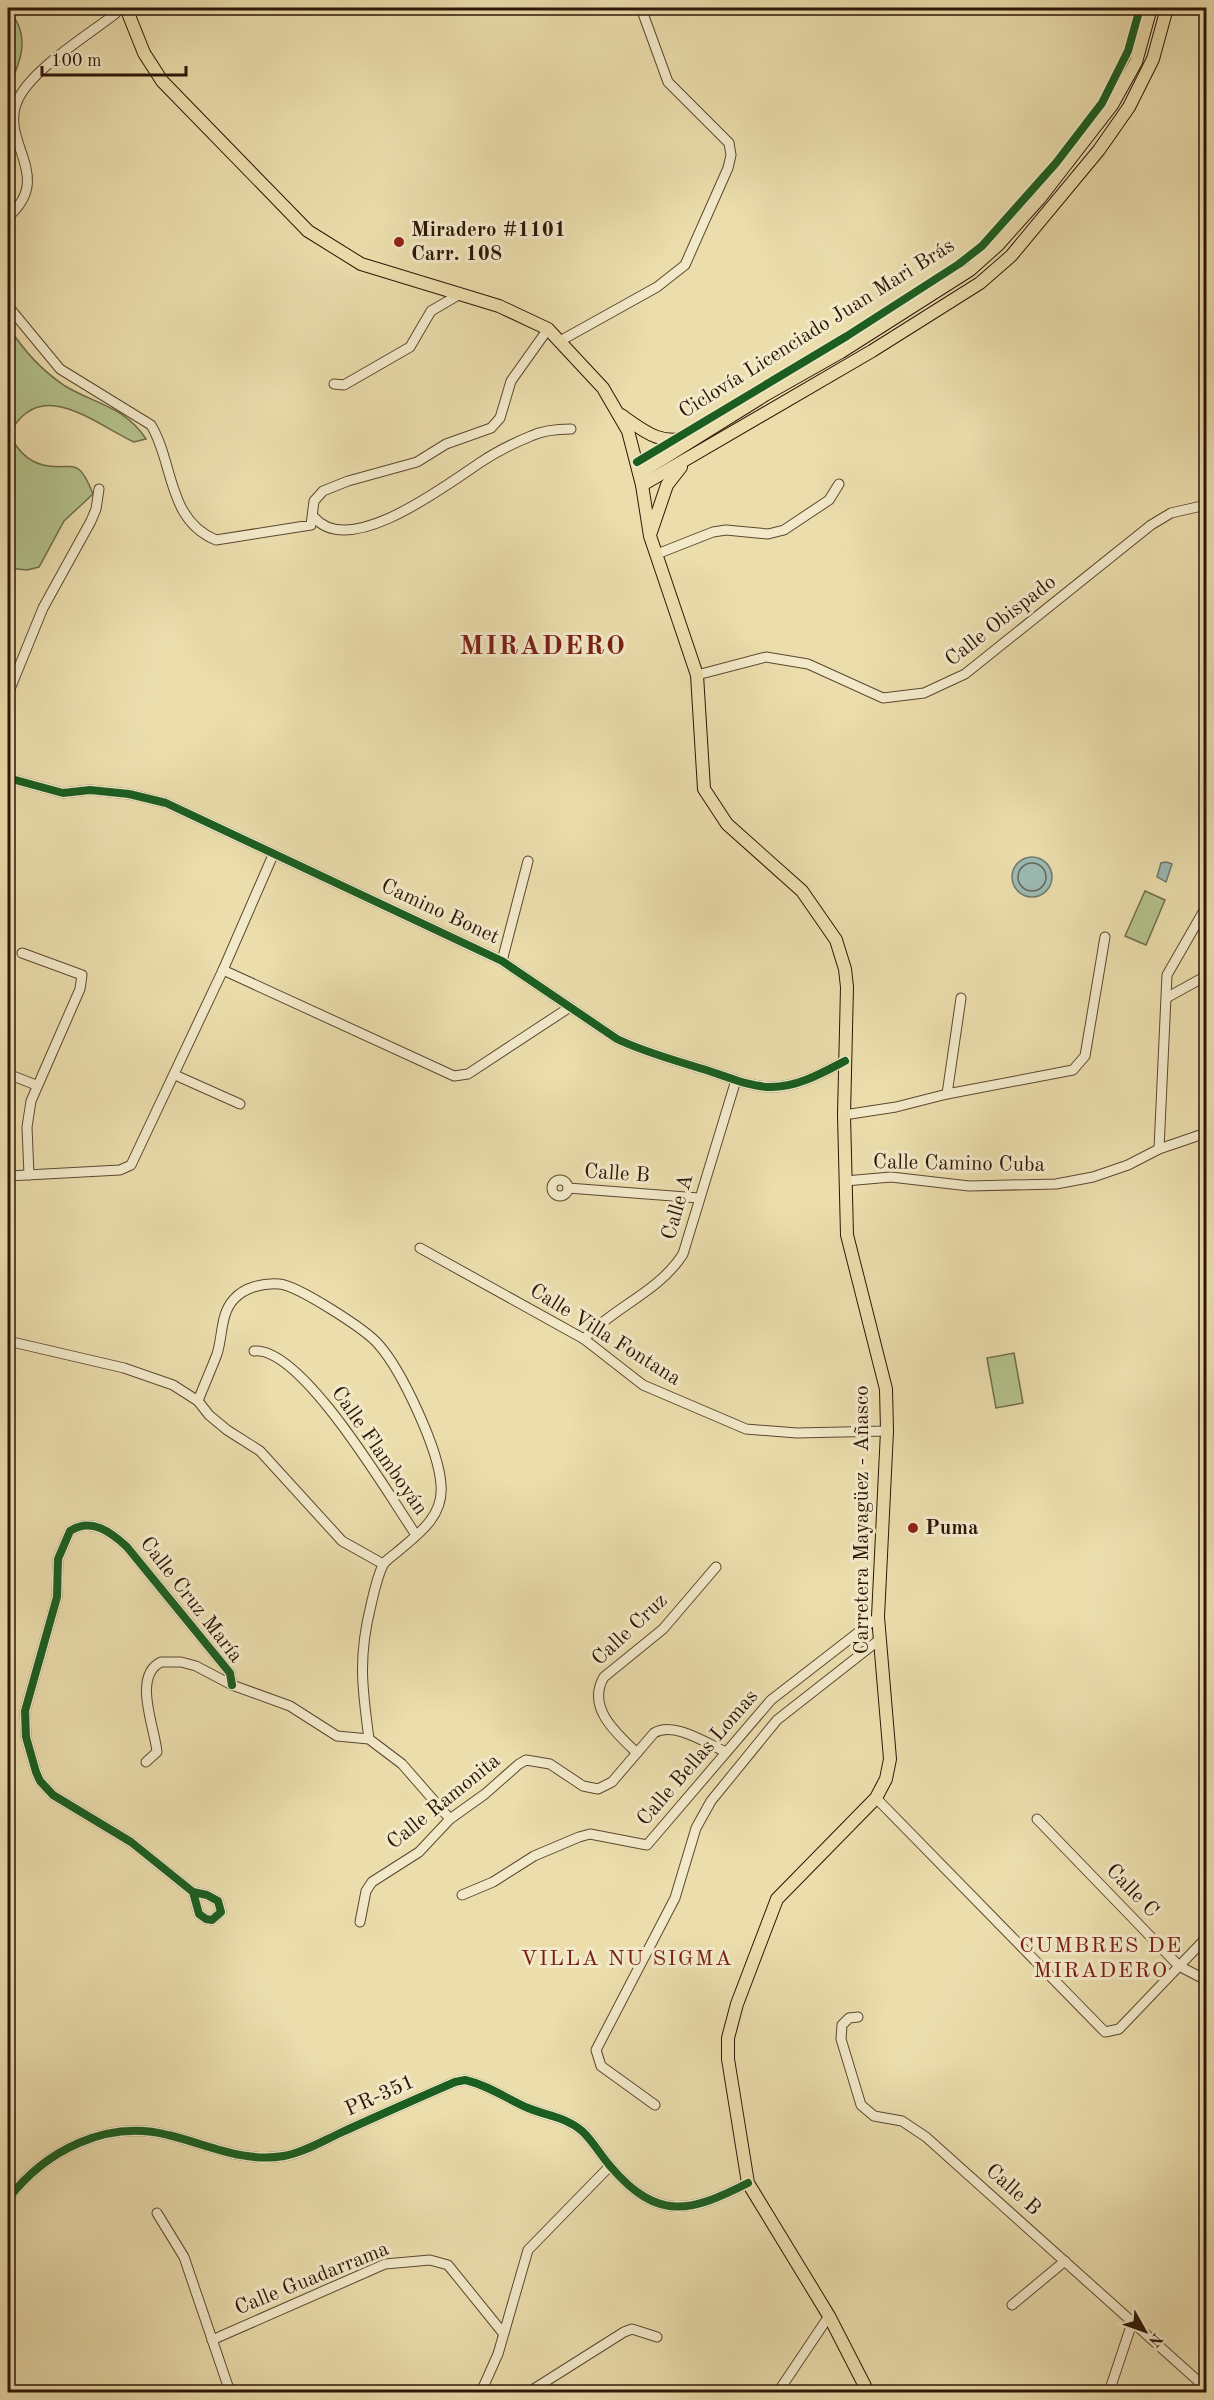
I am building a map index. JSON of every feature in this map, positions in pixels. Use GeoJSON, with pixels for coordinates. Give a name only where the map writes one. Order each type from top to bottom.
{"type":"FeatureCollection","features":[{"type":"Feature","properties":{"kind":"main road"},"geometry":{"type":"LineString","coordinates":[[126,8],[144,53],[162,81],[308,231],[361,264],[499,306],[548,330],[561,341],[603,388],[620,414],[653,438],[677,441],[701,435]]}},
{"type":"Feature","properties":{"kind":"main road"},"geometry":{"type":"LineString","coordinates":[[641,479],[701,435],[841,352],[970,270],[998,245],[1040,198],[1112,105],[1136,62],[1151,8]]}},
{"type":"Feature","properties":{"kind":"main road"},"geometry":{"type":"LineString","coordinates":[[641,479],[692,456],[872,351],[980,283],[1011,256],[1099,150],[1129,107],[1153,59],[1167,8]]}},
{"type":"Feature","properties":{"kind":"main road","name":"Carretera Mayagüez - Añasco"},"geometry":{"type":"LineString","coordinates":[[620,414],[633,446],[650,536],[697,675],[704,789],[727,824],[802,891],[836,940],[847,987],[844,1115],[847,1235],[886,1389],[887,1431],[878,1617],[890,1759],[886,1779],[876,1798],[777,1899],[737,2004],[728,2038],[728,2060],[748,2183],[830,2316],[868,2392]]}},
{"type":"Feature","properties":{"kind":"main road"},"geometry":{"type":"LineString","coordinates":[[650,536],[667,485],[692,456]]}},
{"type":"Feature","properties":{"kind":"street"},"geometry":{"type":"LineString","coordinates":[[8,217],[23,199],[28,177],[24,153],[14,132],[16,103],[29,80],[115,14],[119,8]]}},
{"type":"Feature","properties":{"kind":"street"},"geometry":{"type":"LineString","coordinates":[[561,341],[657,287],[680,270],[691,254],[730,161],[729,143],[668,82],[641,8]]}},
{"type":"Feature","properties":{"kind":"street"},"geometry":{"type":"LineString","coordinates":[[334,384],[344,384],[410,347],[431,311],[460,294]]}},
{"type":"Feature","properties":{"kind":"street"},"geometry":{"type":"LineString","coordinates":[[8,306],[60,369],[152,424],[158,435],[176,498],[189,519],[208,537],[223,540],[311,525],[314,517],[314,501],[323,491],[348,480],[417,462],[446,444],[491,428],[500,418],[511,381],[548,330]]}},
{"type":"Feature","properties":{"kind":"street"},"geometry":{"type":"LineString","coordinates":[[314,517],[320,524],[337,530],[363,528],[437,493],[484,460],[531,436],[551,429],[571,429]]}},
{"type":"Feature","properties":{"kind":"street"},"geometry":{"type":"LineString","coordinates":[[657,554],[713,532],[726,530],[768,534],[784,530],[829,500],[839,484]]}},
{"type":"Feature","properties":{"kind":"street"},"geometry":{"type":"LineString","coordinates":[[8,694],[43,608],[96,509],[99,489]]}},
{"type":"Feature","properties":{"kind":"street","name":"Calle Obispado"},"geometry":{"type":"LineString","coordinates":[[697,675],[766,657],[778,657],[808,664],[883,698],[924,693],[948,684],[965,674],[1151,525],[1172,513],[1206,505]]}},
{"type":"Feature","properties":{"kind":"street","name":"Camino Bonet"},"geometry":{"type":"LineString","coordinates":[[8,778],[63,793],[90,790],[129,794],[166,803],[502,961],[636,1048],[736,1080],[771,1087],[789,1085],[814,1077],[845,1062]]}},
{"type":"Feature","properties":{"kind":"street"},"geometry":{"type":"LineString","coordinates":[[8,1176],[120,1170],[131,1165],[175,1075],[273,855]]}},
{"type":"Feature","properties":{"kind":"street"},"geometry":{"type":"LineString","coordinates":[[502,961],[528,861]]}},
{"type":"Feature","properties":{"kind":"street"},"geometry":{"type":"LineString","coordinates":[[1159,1149],[1168,997],[1167,975],[1206,907]]}},
{"type":"Feature","properties":{"kind":"street"},"geometry":{"type":"LineString","coordinates":[[844,1115],[896,1107],[1073,1070],[1085,1056],[1106,938]]}},
{"type":"Feature","properties":{"kind":"street"},"geometry":{"type":"LineString","coordinates":[[22,953],[82,975],[80,989],[36,1085],[27,1127],[29,1174]]}},
{"type":"Feature","properties":{"kind":"street"},"geometry":{"type":"LineString","coordinates":[[223,970],[454,1076],[468,1074],[570,1007]]}},
{"type":"Feature","properties":{"kind":"street"},"geometry":{"type":"LineString","coordinates":[[1168,997],[1206,976]]}},
{"type":"Feature","properties":{"kind":"street"},"geometry":{"type":"LineString","coordinates":[[947,1095],[961,998]]}},
{"type":"Feature","properties":{"kind":"street"},"geometry":{"type":"LineString","coordinates":[[8,1074],[36,1085]]}},
{"type":"Feature","properties":{"kind":"street"},"geometry":{"type":"LineString","coordinates":[[175,1075],[240,1104]]}},
{"type":"Feature","properties":{"kind":"street","name":"Calle A"},"geometry":{"type":"LineString","coordinates":[[584,1339],[594,1328],[672,1270],[683,1254],[736,1080]]}},
{"type":"Feature","properties":{"kind":"street","name":"Calle Camino Cuba"},"geometry":{"type":"LineString","coordinates":[[845,1181],[891,1177],[969,1186],[1056,1184],[1093,1177],[1128,1165],[1159,1149],[1206,1133]]}},
{"type":"Feature","properties":{"kind":"street","name":"Calle B"},"geometry":{"type":"LineString","coordinates":[[568,1188],[699,1198]]}},
{"type":"Feature","properties":{"kind":"street","name":"Calle Villa Fontana"},"geometry":{"type":"LineString","coordinates":[[420,1248],[584,1339],[643,1385],[746,1429],[796,1433],[887,1431]]}},
{"type":"Feature","properties":{"kind":"street"},"geometry":{"type":"LineString","coordinates":[[198,1401],[218,1352],[226,1310],[234,1298],[251,1286],[280,1284],[326,1307],[378,1343],[401,1378],[417,1412],[441,1486],[434,1515],[416,1535],[383,1564],[371,1604],[361,1654],[361,1681],[369,1739]]}},
{"type":"Feature","properties":{"kind":"street"},"geometry":{"type":"LineString","coordinates":[[8,1341],[92,1360],[160,1379],[198,1401],[209,1415],[260,1451],[342,1541],[383,1564]]}},
{"type":"Feature","properties":{"kind":"street","name":"Calle Flamboyán"},"geometry":{"type":"LineString","coordinates":[[254,1350],[271,1352],[320,1396],[338,1418],[416,1535]]}},
{"type":"Feature","properties":{"kind":"street","name":"Calle Cruz María"},"geometry":{"type":"LineString","coordinates":[[193,1892],[132,1842],[53,1795],[40,1781],[36,1772],[26,1737],[26,1711],[57,1597],[58,1559],[70,1531],[81,1526],[95,1526],[116,1537],[127,1547],[230,1673],[232,1685]]}},
{"type":"Feature","properties":{"kind":"street","name":"Calle Cruz"},"geometry":{"type":"LineString","coordinates":[[637,1753],[605,1717],[599,1705],[599,1685],[604,1677],[663,1629],[716,1567]]}},
{"type":"Feature","properties":{"kind":"street","name":"Calle Bellas Lomas"},"geometry":{"type":"LineString","coordinates":[[462,1894],[493,1882],[534,1856],[590,1834],[647,1845],[779,1693],[878,1617]]}},
{"type":"Feature","properties":{"kind":"street"},"geometry":{"type":"LineString","coordinates":[[656,2105],[601,2066],[596,2050],[675,1898],[696,1828],[711,1801],[777,1720],[879,1640]]}},
{"type":"Feature","properties":{"kind":"street"},"geometry":{"type":"LineString","coordinates":[[146,1762],[157,1752],[147,1690],[150,1672],[155,1665],[161,1662],[181,1662],[196,1666],[232,1685],[290,1706],[337,1736],[369,1739],[402,1764],[450,1819]]}},
{"type":"Feature","properties":{"kind":"street","name":"Calle Ramonita"},"geometry":{"type":"LineString","coordinates":[[360,1922],[364,1899],[372,1882],[419,1851],[450,1819],[526,1760],[550,1764],[583,1786],[598,1789],[612,1782],[654,1733],[666,1728],[726,1752]]}},
{"type":"Feature","properties":{"kind":"street"},"geometry":{"type":"LineString","coordinates":[[876,1798],[1105,2032],[1119,2029],[1206,1938]]}},
{"type":"Feature","properties":{"kind":"street","name":"Calle C"},"geometry":{"type":"LineString","coordinates":[[1037,1820],[1179,1965],[1206,1980]]}},
{"type":"Feature","properties":{"kind":"street","name":"Calle B"},"geometry":{"type":"LineString","coordinates":[[858,2017],[849,2018],[842,2025],[841,2039],[861,2105],[874,2116],[902,2121],[926,2137],[1206,2388]]}},
{"type":"Feature","properties":{"kind":"street","name":"PR-351"},"geometry":{"type":"LineString","coordinates":[[8,2199],[27,2176],[64,2150],[106,2134],[136,2130],[153,2132],[220,2152],[250,2156],[286,2156],[455,2082],[465,2080],[531,2109],[566,2119],[583,2132],[610,2166],[648,2199],[683,2208],[695,2207],[748,2183]]}},
{"type":"Feature","properties":{"kind":"street"},"geometry":{"type":"LineString","coordinates":[[481,2392],[498,2354],[528,2250],[610,2166]]}},
{"type":"Feature","properties":{"kind":"street"},"geometry":{"type":"LineString","coordinates":[[157,2213],[184,2258],[230,2392]]}},
{"type":"Feature","properties":{"kind":"street","name":"Calle Guadarrama"},"geometry":{"type":"LineString","coordinates":[[212,2340],[385,2264],[430,2260],[448,2265],[503,2333]]}},
{"type":"Feature","properties":{"kind":"street"},"geometry":{"type":"LineString","coordinates":[[1012,2305],[1065,2261]]}},
{"type":"Feature","properties":{"kind":"street"},"geometry":{"type":"LineString","coordinates":[[778,2392],[830,2316]]}},
{"type":"Feature","properties":{"kind":"street"},"geometry":{"type":"LineString","coordinates":[[1109,2392],[1132,2323]]}},
{"type":"Feature","properties":{"kind":"street"},"geometry":{"type":"LineString","coordinates":[[529,2392],[624,2332],[632,2329],[657,2337]]}},
{"type":"Feature","properties":{"kind":"green space"},"geometry":{"type":"Polygon","coordinates":[[[11,13],[21,32],[22,51],[8,89],[8,14],[11,13]]]}},
{"type":"Feature","properties":{"kind":"green space"},"geometry":{"type":"Polygon","coordinates":[[[8,326],[26,351],[48,373],[65,386],[119,413],[138,428],[146,439],[134,442],[84,415],[51,406],[35,408],[21,417],[9,435],[15,445],[37,463],[78,469],[83,473],[93,494],[64,521],[39,567],[27,570],[8,568],[8,326]]]}},
{"type":"Feature","properties":{"kind":"green space"},"geometry":{"type":"Polygon","coordinates":[[[1145,891],[1165,900],[1146,945],[1125,936],[1145,891]]]}},
{"type":"Feature","properties":{"kind":"green space"},"geometry":{"type":"Polygon","coordinates":[[[1014,1353],[1023,1403],[996,1408],[987,1358],[1014,1353]]]}},
{"type":"Feature","properties":{"kind":"water"},"geometry":{"type":"Polygon","coordinates":[[[1032,857],[1040,858],[1046,863],[1051,869],[1051,885],[1046,891],[1040,896],[1032,897],[1024,896],[1018,891],[1013,885],[1012,877],[1013,869],[1018,863],[1024,858],[1032,857]]]}},
{"type":"Feature","properties":{"kind":"water"},"geometry":{"type":"Polygon","coordinates":[[[1161,863],[1172,864],[1166,882],[1157,877],[1161,863]]]}},
{"type":"Feature","properties":{"kind":"cycle path","name":"Ciclovía Licenciado Juan Mari Brás"},"geometry":{"type":"LineString","coordinates":[[637,462],[847,336],[959,264],[982,246],[1056,163],[1102,103],[1128,51],[1140,8]]}},
{"type":"Feature","properties":{"kind":"cycle path"},"geometry":{"type":"LineString","coordinates":[[8,778],[63,793],[90,790],[129,794],[166,803],[502,961],[617,1039],[651,1053],[763,1087],[791,1085],[845,1061]]}},
{"type":"Feature","properties":{"kind":"cycle path"},"geometry":{"type":"LineString","coordinates":[[193,1892],[207,1895],[218,1901],[221,1912],[212,1920],[199,1914],[193,1892],[131,1842],[53,1795],[40,1781],[36,1772],[26,1737],[25,1711],[57,1597],[58,1559],[70,1531],[86,1525],[93,1526],[114,1536],[127,1547],[230,1673],[232,1685]]}},
{"type":"Feature","properties":{"kind":"cycle path"},"geometry":{"type":"LineString","coordinates":[[8,2199],[40,2166],[59,2153],[100,2136],[145,2131],[168,2135],[239,2155],[254,2157],[291,2155],[455,2082],[465,2080],[482,2085],[528,2108],[576,2126],[628,2185],[644,2197],[660,2204],[676,2207],[692,2205],[728,2193],[748,2183]]}},
{"type":"Feature","properties":{"kind":"place","name":"Miradero #1101 Carr. 108"},"geometry":{"type":"Point","coordinates":[399,242]}},
{"type":"Feature","properties":{"kind":"place","name":"Puma"},"geometry":{"type":"Point","coordinates":[913,1528]}},
{"type":"Feature","properties":{"kind":"district","name":"MIRADERO"},"geometry":{"type":"Point","coordinates":[543,646]}},
{"type":"Feature","properties":{"kind":"district","name":"CUMBRES DE MIRADERO"},"geometry":{"type":"Point","coordinates":[1101,1958]}},
{"type":"Feature","properties":{"kind":"district","name":"VILLA NU SIGMA"},"geometry":{"type":"Point","coordinates":[627,1959]}}]}
